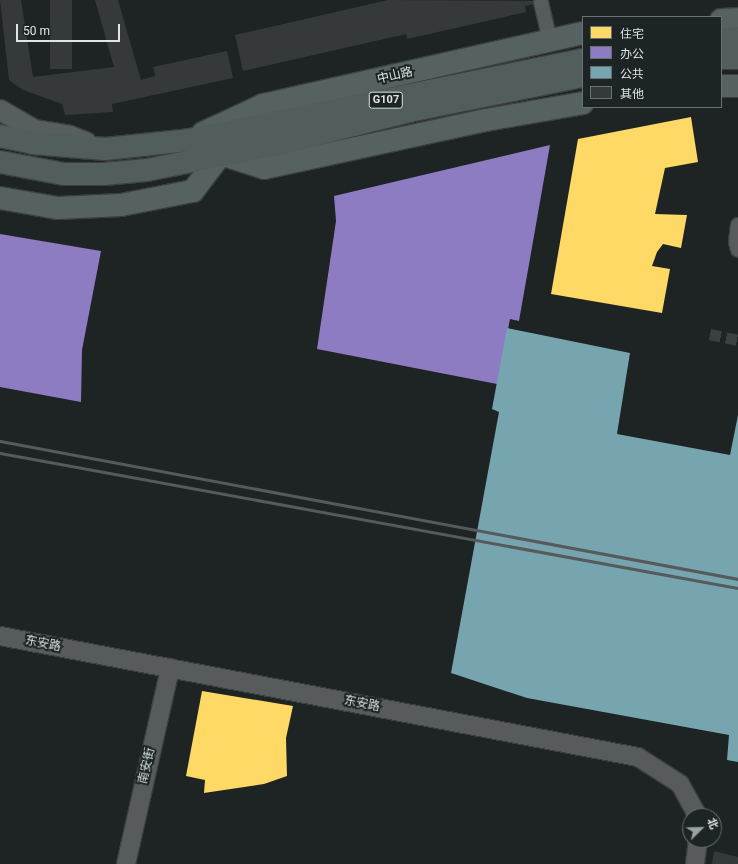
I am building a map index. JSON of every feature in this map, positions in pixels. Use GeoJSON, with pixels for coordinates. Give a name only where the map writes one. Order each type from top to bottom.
{"type":"FeatureCollection","features":[{"type":"Feature","properties":{"kind":"highway"},"geometry":{"type":"LineString","coordinates":[[722,40],[738,38]]}},
{"type":"Feature","properties":{"kind":"highway"},"geometry":{"type":"LineString","coordinates":[[722,58],[738,58]]}},
{"type":"Feature","properties":{"kind":"highway","name":"G107"},"geometry":{"type":"LineString","coordinates":[[0,136],[32,143],[104,149],[189,140],[582,60]]}},
{"type":"Feature","properties":{"kind":"highway","name":"G107"},"geometry":{"type":"LineString","coordinates":[[0,162],[64,174],[104,174],[147,170],[282,143],[409,111],[582,76]]}},
{"type":"Feature","properties":{"kind":"main road"},"geometry":{"type":"LineString","coordinates":[[722,20],[738,19]]}},
{"type":"Feature","properties":{"kind":"main road","name":"中山路"},"geometry":{"type":"LineString","coordinates":[[189,140],[263,105],[582,33]]}},
{"type":"Feature","properties":{"kind":"main road"},"geometry":{"type":"LineString","coordinates":[[722,86],[738,86]]}},
{"type":"Feature","properties":{"kind":"main road"},"geometry":{"type":"LineString","coordinates":[[0,198],[58,208],[121,205],[193,191],[222,154],[264,168],[486,120],[582,103]]}},
{"type":"Feature","properties":{"kind":"main road"},"geometry":{"type":"LineString","coordinates":[[0,110],[34,130],[70,136],[104,149]]}},
{"type":"Feature","properties":{"kind":"street"},"geometry":{"type":"LineString","coordinates":[[541,2],[550,40]]}},
{"type":"Feature","properties":{"kind":"street"},"geometry":{"type":"LineString","coordinates":[[738,225],[736,242],[738,250]]}},
{"type":"Feature","properties":{"kind":"street","name":"东安路"},"geometry":{"type":"LineString","coordinates":[[0,636],[638,757],[680,784],[694,808]]}},
{"type":"Feature","properties":{"kind":"street","name":"南安街"},"geometry":{"type":"LineString","coordinates":[[126,864],[170,668]]}},
{"type":"Feature","properties":{"kind":"street"},"geometry":{"type":"LineString","coordinates":[[695,864],[697,848]]}},
{"type":"Feature","properties":{"kind":"building: 住宅"},"geometry":{"type":"Polygon","coordinates":[[[691,117],[698,162],[665,168],[655,214],[687,215],[681,248],[663,244],[657,252],[652,266],[670,269],[662,313],[551,294],[578,139],[691,117]]]}},
{"type":"Feature","properties":{"kind":"building: 住宅"},"geometry":{"type":"Polygon","coordinates":[[[202,691],[293,706],[286,738],[287,776],[264,784],[204,793],[205,780],[186,776],[202,691]]]}},
{"type":"Feature","properties":{"kind":"building: 办公"},"geometry":{"type":"Polygon","coordinates":[[[550,145],[519,321],[510,319],[497,384],[317,349],[336,221],[334,196],[550,145]]]}},
{"type":"Feature","properties":{"kind":"building: 办公"},"geometry":{"type":"Polygon","coordinates":[[[0,234],[101,251],[82,350],[81,402],[0,387],[0,234]]]}},
{"type":"Feature","properties":{"kind":"building: 公共"},"geometry":{"type":"Polygon","coordinates":[[[507,328],[630,353],[617,434],[730,455],[738,415],[738,762],[727,760],[729,735],[527,698],[451,673],[499,412],[492,409],[507,328]]]}},
{"type":"Feature","properties":{"kind":"building: 其他"},"geometry":{"type":"Polygon","coordinates":[[[0,0],[21,0],[33,77],[114,67],[95,0],[118,0],[141,80],[155,76],[153,67],[227,51],[233,78],[112,104],[113,112],[65,115],[62,104],[23,90],[9,80],[0,0]]]}},
{"type":"Feature","properties":{"kind":"building: 其他"},"geometry":{"type":"Polygon","coordinates":[[[50,0],[72,0],[72,69],[50,69],[50,0]]]}},
{"type":"Feature","properties":{"kind":"building: 其他"},"geometry":{"type":"Polygon","coordinates":[[[388,0],[548,1],[525,6],[526,12],[407,39],[406,34],[243,71],[235,35],[388,0]]]}},
{"type":"Feature","properties":{"kind":"building: 其他"},"geometry":{"type":"Polygon","coordinates":[[[714,851],[738,857],[738,864],[712,864],[714,851]]]}},
{"type":"Feature","properties":{"kind":"tunnel"},"geometry":{"type":"LineString","coordinates":[[710,334],[738,340]]}},
{"type":"Feature","properties":{"kind":"railway"},"geometry":{"type":"LineString","coordinates":[[0,441],[738,579]]}},
{"type":"Feature","properties":{"kind":"railway"},"geometry":{"type":"LineString","coordinates":[[0,453],[738,588]]}}]}
